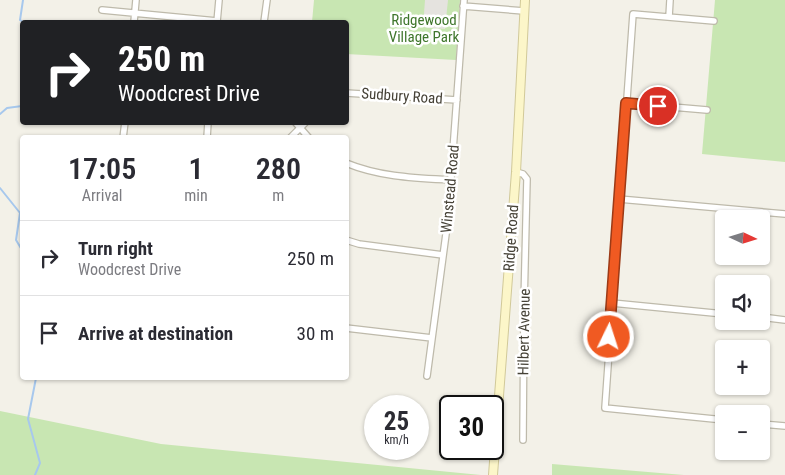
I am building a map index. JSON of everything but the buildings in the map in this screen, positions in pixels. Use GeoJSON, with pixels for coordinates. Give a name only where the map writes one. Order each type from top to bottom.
{"type":"FeatureCollection","features":[{"type":"Feature","properties":{"kind":"street"},"geometry":{"type":"LineString","coordinates":[[134,20],[136,0]]}},
{"type":"Feature","properties":{"kind":"street"},"geometry":{"type":"LineString","coordinates":[[217,20],[219,0]]}},
{"type":"Feature","properties":{"kind":"street"},"geometry":{"type":"LineString","coordinates":[[264,20],[266,0]]}},
{"type":"Feature","properties":{"kind":"street","name":"Ridge Road"},"geometry":{"type":"LineString","coordinates":[[494,475],[516,172],[525,0]]}},
{"type":"Feature","properties":{"kind":"street"},"geometry":{"type":"LineString","coordinates":[[669,17],[670,0]]}},
{"type":"Feature","properties":{"kind":"street"},"geometry":{"type":"LineString","coordinates":[[463,3],[524,11]]}},
{"type":"Feature","properties":{"kind":"street","name":"Winstead Road"},"geometry":{"type":"LineString","coordinates":[[427,376],[451,180],[463,3]]}},
{"type":"Feature","properties":{"kind":"street"},"geometry":{"type":"LineString","coordinates":[[102,10],[196,20]]}},
{"type":"Feature","properties":{"kind":"street"},"geometry":{"type":"LineString","coordinates":[[714,21],[633,14],[605,408],[715,419]]}},
{"type":"Feature","properties":{"kind":"street","name":"Sudbury Road"},"geometry":{"type":"LineString","coordinates":[[349,92],[457,100]]}},
{"type":"Feature","properties":{"kind":"street"},"geometry":{"type":"LineString","coordinates":[[626,103],[707,110]]}},
{"type":"Feature","properties":{"kind":"street"},"geometry":{"type":"LineString","coordinates":[[298,125],[306,135]]}},
{"type":"Feature","properties":{"kind":"street"},"geometry":{"type":"LineString","coordinates":[[293,135],[303,125]]}},
{"type":"Feature","properties":{"kind":"street"},"geometry":{"type":"LineString","coordinates":[[349,164],[380,174],[451,180]]}},
{"type":"Feature","properties":{"kind":"street","name":"Hilbert Avenue"},"geometry":{"type":"LineString","coordinates":[[516,172],[523,174],[527,180],[523,440]]}},
{"type":"Feature","properties":{"kind":"street"},"geometry":{"type":"LineString","coordinates":[[619,199],[785,214]]}},
{"type":"Feature","properties":{"kind":"street"},"geometry":{"type":"LineString","coordinates":[[349,241],[443,255]]}},
{"type":"Feature","properties":{"kind":"street"},"geometry":{"type":"LineString","coordinates":[[612,303],[715,313]]}},
{"type":"Feature","properties":{"kind":"street"},"geometry":{"type":"LineString","coordinates":[[770,319],[785,320]]}},
{"type":"Feature","properties":{"kind":"street"},"geometry":{"type":"LineString","coordinates":[[349,328],[432,338]]}},
{"type":"Feature","properties":{"kind":"street"},"geometry":{"type":"LineString","coordinates":[[770,425],[785,426]]}},
{"type":"Feature","properties":{"kind":"green space","name":"Ridgewood Village Park"},"geometry":{"type":"Polygon","coordinates":[[[314,0],[460,0],[456,60],[349,54],[349,20],[312,20],[314,0]]]}},
{"type":"Feature","properties":{"kind":"green space"},"geometry":{"type":"Polygon","coordinates":[[[715,0],[785,0],[785,162],[702,154],[715,0]]]}},
{"type":"Feature","properties":{"kind":"green space"},"geometry":{"type":"Polygon","coordinates":[[[0,411],[161,444],[481,475],[0,475],[0,411]]]}},
{"type":"Feature","properties":{"kind":"green space"},"geometry":{"type":"Polygon","coordinates":[[[552,464],[684,475],[552,475],[552,464]]]}},
{"type":"Feature","properties":{"kind":"shaded area"},"geometry":{"type":"Polygon","coordinates":[[[425,0],[448,0],[445,29],[423,27],[425,0]]]}},
{"type":"Feature","properties":{"kind":"waterway"},"geometry":{"type":"LineString","coordinates":[[20,20],[23,0]]}},
{"type":"Feature","properties":{"kind":"waterway"},"geometry":{"type":"LineString","coordinates":[[0,114],[7,108],[20,106]]}},
{"type":"Feature","properties":{"kind":"waterway"},"geometry":{"type":"LineString","coordinates":[[0,188],[20,213]]}},
{"type":"Feature","properties":{"kind":"waterway"},"geometry":{"type":"LineString","coordinates":[[20,213],[16,240],[20,247]]}},
{"type":"Feature","properties":{"kind":"waterway"},"geometry":{"type":"LineString","coordinates":[[35,475],[40,463],[28,419],[36,380]]}},
{"type":"Feature","properties":{"kind":"route"},"geometry":{"type":"LineString","coordinates":[[609,337],[626,103],[658,106]]}}]}
